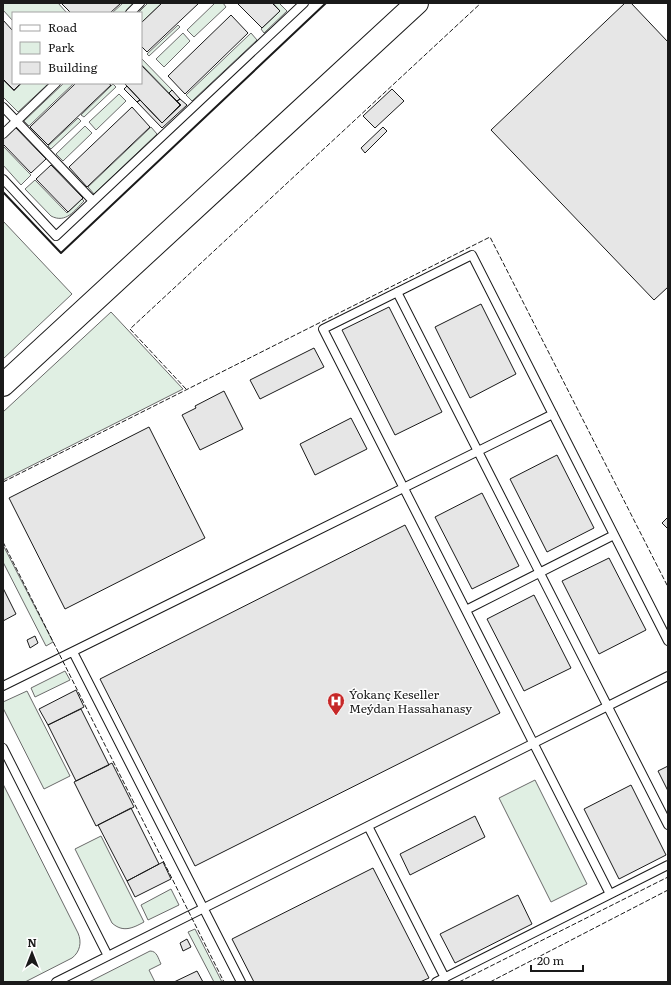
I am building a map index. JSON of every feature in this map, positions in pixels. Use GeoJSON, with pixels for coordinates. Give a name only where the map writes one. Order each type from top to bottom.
{"type":"FeatureCollection","features":[{"type":"Feature","properties":{"kind":"street"},"geometry":{"type":"LineString","coordinates":[[3,385],[417,3]]}},
{"type":"Feature","properties":{"kind":"lane"},"geometry":{"type":"LineString","coordinates":[[131,12],[140,3]]}},
{"type":"Feature","properties":{"kind":"lane"},"geometry":{"type":"LineString","coordinates":[[3,179],[56,236],[299,5]]}},
{"type":"Feature","properties":{"kind":"lane"},"geometry":{"type":"LineString","coordinates":[[3,134],[55,84]]}},
{"type":"Feature","properties":{"kind":"lane"},"geometry":{"type":"LineString","coordinates":[[3,106],[93,201]]}},
{"type":"Feature","properties":{"kind":"lane"},"geometry":{"type":"LineString","coordinates":[[610,894],[323,329],[472,255],[668,641]]}},
{"type":"Feature","properties":{"kind":"lane"},"geometry":{"type":"LineString","coordinates":[[397,292],[668,825]]}},
{"type":"Feature","properties":{"kind":"lane"},"geometry":{"type":"LineString","coordinates":[[3,686],[553,414]]}},
{"type":"Feature","properties":{"kind":"lane"},"geometry":{"type":"LineString","coordinates":[[466,610],[614,535]]}},
{"type":"Feature","properties":{"kind":"lane"},"geometry":{"type":"LineString","coordinates":[[73,652],[241,982]]}},
{"type":"Feature","properties":{"kind":"lane"},"geometry":{"type":"LineString","coordinates":[[56,982],[668,676]]}},
{"type":"Feature","properties":{"kind":"lane"},"geometry":{"type":"LineString","coordinates":[[3,748],[108,956]]}},
{"type":"Feature","properties":{"kind":"lane"},"geometry":{"type":"LineString","coordinates":[[368,826],[445,978]]}},
{"type":"Feature","properties":{"kind":"lane"},"geometry":{"type":"LineString","coordinates":[[436,982],[668,865]]}},
{"type":"Feature","properties":{"kind":"green space"},"geometry":{"type":"Polygon","coordinates":[[[3,3],[58,3],[66,12],[12,12],[12,20],[3,10],[3,3]]]}},
{"type":"Feature","properties":{"kind":"green space"},"geometry":{"type":"Polygon","coordinates":[[[123,3],[135,3],[125,12],[113,12],[123,3]]]}},
{"type":"Feature","properties":{"kind":"green space"},"geometry":{"type":"Polygon","coordinates":[[[148,3],[162,3],[142,22],[142,12],[139,12],[148,3]]]}},
{"type":"Feature","properties":{"kind":"green space"},"geometry":{"type":"Polygon","coordinates":[[[215,3],[223,3],[226,7],[194,37],[187,30],[215,3]]]}},
{"type":"Feature","properties":{"kind":"green space"},"geometry":{"type":"Polygon","coordinates":[[[273,3],[279,3],[287,11],[264,33],[261,29],[280,11],[273,3]]]}},
{"type":"Feature","properties":{"kind":"green space"},"geometry":{"type":"Polygon","coordinates":[[[178,25],[180,27],[149,56],[147,54],[178,25]]]}},
{"type":"Feature","properties":{"kind":"green space"},"geometry":{"type":"Polygon","coordinates":[[[183,33],[190,41],[164,67],[156,59],[183,33]]]}},
{"type":"Feature","properties":{"kind":"green space"},"geometry":{"type":"Polygon","coordinates":[[[251,33],[257,40],[192,101],[186,95],[251,33]]]}},
{"type":"Feature","properties":{"kind":"green space"},"geometry":{"type":"Polygon","coordinates":[[[142,59],[172,90],[169,93],[142,65],[142,59]]]}},
{"type":"Feature","properties":{"kind":"green space"},"geometry":{"type":"Polygon","coordinates":[[[3,80],[14,91],[21,84],[48,84],[18,112],[3,97],[3,80]]]}},
{"type":"Feature","properties":{"kind":"green space"},"geometry":{"type":"Polygon","coordinates":[[[63,84],[73,84],[29,126],[24,121],[63,84]]]}},
{"type":"Feature","properties":{"kind":"green space"},"geometry":{"type":"Polygon","coordinates":[[[113,84],[116,87],[84,117],[81,115],[113,84]]]}},
{"type":"Feature","properties":{"kind":"green space"},"geometry":{"type":"Polygon","coordinates":[[[119,94],[126,101],[96,130],[89,122],[119,94]]]}},
{"type":"Feature","properties":{"kind":"green space"},"geometry":{"type":"Polygon","coordinates":[[[78,118],[81,121],[51,149],[48,146],[78,118]]]}},
{"type":"Feature","properties":{"kind":"green space"},"geometry":{"type":"Polygon","coordinates":[[[85,126],[92,133],[63,161],[56,154],[85,126]]]}},
{"type":"Feature","properties":{"kind":"green space"},"geometry":{"type":"Polygon","coordinates":[[[151,127],[157,134],[94,194],[88,187],[151,127]]]}},
{"type":"Feature","properties":{"kind":"green space"},"geometry":{"type":"Polygon","coordinates":[[[3,146],[31,175],[21,185],[3,165],[3,146]]]}},
{"type":"Feature","properties":{"kind":"green space"},"geometry":{"type":"Polygon","coordinates":[[[35,180],[67,213],[82,199],[84,201],[74,212],[66,217],[56,218],[51,216],[25,189],[35,180]]]}},
{"type":"Feature","properties":{"kind":"green space"},"geometry":{"type":"Polygon","coordinates":[[[3,221],[72,294],[3,359],[3,221]]]}},
{"type":"Feature","properties":{"kind":"green space"},"geometry":{"type":"Polygon","coordinates":[[[111,312],[183,389],[3,480],[3,412],[111,312]]]}},
{"type":"Feature","properties":{"kind":"green space"},"geometry":{"type":"Polygon","coordinates":[[[3,545],[53,642],[46,646],[3,562],[3,545]]]}},
{"type":"Feature","properties":{"kind":"green space"},"geometry":{"type":"Polygon","coordinates":[[[65,671],[70,680],[35,697],[31,688],[65,671]]]}},
{"type":"Feature","properties":{"kind":"green space"},"geometry":{"type":"Polygon","coordinates":[[[27,691],[70,776],[44,789],[3,708],[3,702],[27,691]]]}},
{"type":"Feature","properties":{"kind":"green space"},"geometry":{"type":"Polygon","coordinates":[[[535,780],[587,884],[551,902],[499,798],[535,780]]]}},
{"type":"Feature","properties":{"kind":"green space"},"geometry":{"type":"Polygon","coordinates":[[[3,784],[78,933],[80,940],[80,947],[75,956],[25,982],[3,982],[3,784]]]}},
{"type":"Feature","properties":{"kind":"green space"},"geometry":{"type":"Polygon","coordinates":[[[101,836],[144,922],[132,928],[120,928],[112,923],[75,849],[101,836]]]}},
{"type":"Feature","properties":{"kind":"green space"},"geometry":{"type":"Polygon","coordinates":[[[171,889],[179,905],[148,920],[141,905],[171,889]]]}},
{"type":"Feature","properties":{"kind":"green space"},"geometry":{"type":"Polygon","coordinates":[[[195,929],[222,982],[214,982],[188,932],[195,929]]]}},
{"type":"Feature","properties":{"kind":"green space"},"geometry":{"type":"Polygon","coordinates":[[[150,951],[156,954],[161,964],[149,970],[155,982],[89,982],[150,951]]]}},
{"type":"Feature","properties":{"kind":"building"},"geometry":{"type":"Polygon","coordinates":[[[61,3],[121,3],[111,12],[70,12],[61,3]]]}},
{"type":"Feature","properties":{"kind":"building"},"geometry":{"type":"Polygon","coordinates":[[[162,3],[199,3],[147,52],[142,47],[142,22],[162,3]]]}},
{"type":"Feature","properties":{"kind":"building"},"geometry":{"type":"Polygon","coordinates":[[[237,3],[272,3],[280,11],[262,28],[237,3]]]}},
{"type":"Feature","properties":{"kind":"building"},"geometry":{"type":"Polygon","coordinates":[[[625,3],[631,3],[668,42],[668,287],[654,300],[491,130],[625,3]]]}},
{"type":"Feature","properties":{"kind":"building"},"geometry":{"type":"Polygon","coordinates":[[[231,15],[248,33],[185,94],[168,76],[231,15]]]}},
{"type":"Feature","properties":{"kind":"building"},"geometry":{"type":"Polygon","coordinates":[[[3,20],[12,30],[12,84],[20,84],[14,90],[3,79],[3,20]]]}},
{"type":"Feature","properties":{"kind":"building"},"geometry":{"type":"Polygon","coordinates":[[[142,66],[180,105],[162,123],[125,84],[142,84],[142,66]]]}},
{"type":"Feature","properties":{"kind":"building"},"geometry":{"type":"Polygon","coordinates":[[[75,84],[111,85],[48,145],[30,127],[75,84]]]}},
{"type":"Feature","properties":{"kind":"building"},"geometry":{"type":"Polygon","coordinates":[[[127,86],[140,100],[137,102],[124,89],[127,86]]]}},
{"type":"Feature","properties":{"kind":"building"},"geometry":{"type":"Polygon","coordinates":[[[392,89],[404,101],[375,128],[363,116],[392,89]]]}},
{"type":"Feature","properties":{"kind":"building"},"geometry":{"type":"Polygon","coordinates":[[[172,90],[180,99],[177,101],[169,93],[172,90]]]}},
{"type":"Feature","properties":{"kind":"building"},"geometry":{"type":"Polygon","coordinates":[[[180,99],[187,105],[162,128],[137,102],[140,100],[162,123],[181,105],[177,101],[180,99]]]}},
{"type":"Feature","properties":{"kind":"building"},"geometry":{"type":"Polygon","coordinates":[[[132,107],[150,127],[87,187],[69,167],[132,107]]]}},
{"type":"Feature","properties":{"kind":"building"},"geometry":{"type":"Polygon","coordinates":[[[15,127],[46,159],[31,173],[3,144],[3,139],[15,127]]]}},
{"type":"Feature","properties":{"kind":"building"},"geometry":{"type":"Polygon","coordinates":[[[383,127],[387,131],[365,153],[361,148],[383,127]]]}},
{"type":"Feature","properties":{"kind":"building"},"geometry":{"type":"Polygon","coordinates":[[[51,165],[83,198],[68,212],[36,179],[51,165]]]}},
{"type":"Feature","properties":{"kind":"building"},"geometry":{"type":"Polygon","coordinates":[[[481,304],[516,374],[470,398],[435,327],[481,304]]]}},
{"type":"Feature","properties":{"kind":"building"},"geometry":{"type":"Polygon","coordinates":[[[389,307],[442,412],[395,435],[342,330],[389,307]]]}},
{"type":"Feature","properties":{"kind":"building"},"geometry":{"type":"Polygon","coordinates":[[[314,348],[324,367],[260,399],[250,380],[314,348]]]}},
{"type":"Feature","properties":{"kind":"building"},"geometry":{"type":"Polygon","coordinates":[[[224,391],[243,429],[200,450],[182,415],[196,408],[195,406],[224,391]]]}},
{"type":"Feature","properties":{"kind":"building"},"geometry":{"type":"Polygon","coordinates":[[[351,418],[367,449],[315,475],[300,444],[351,418]]]}},
{"type":"Feature","properties":{"kind":"building"},"geometry":{"type":"Polygon","coordinates":[[[149,427],[205,538],[65,609],[9,498],[149,427]]]}},
{"type":"Feature","properties":{"kind":"building"},"geometry":{"type":"Polygon","coordinates":[[[557,455],[594,528],[547,552],[510,479],[557,455]]]}},
{"type":"Feature","properties":{"kind":"building"},"geometry":{"type":"Polygon","coordinates":[[[482,493],[519,566],[472,589],[435,517],[482,493]]]}},
{"type":"Feature","properties":{"kind":"building"},"geometry":{"type":"Polygon","coordinates":[[[668,517],[668,529],[662,523],[668,517]]]}},
{"type":"Feature","properties":{"kind":"building"},"geometry":{"type":"Polygon","coordinates":[[[405,525],[500,713],[195,866],[100,679],[405,525]]]}},
{"type":"Feature","properties":{"kind":"building"},"geometry":{"type":"Polygon","coordinates":[[[609,558],[646,630],[599,654],[562,581],[609,558]]]}},
{"type":"Feature","properties":{"kind":"building"},"geometry":{"type":"Polygon","coordinates":[[[3,588],[16,614],[3,621],[3,588]]]}},
{"type":"Feature","properties":{"kind":"building"},"geometry":{"type":"Polygon","coordinates":[[[534,595],[571,668],[524,691],[487,619],[534,595]]]}},
{"type":"Feature","properties":{"kind":"building"},"geometry":{"type":"Polygon","coordinates":[[[35,636],[38,643],[30,648],[27,640],[35,636]]]}},
{"type":"Feature","properties":{"kind":"building"},"geometry":{"type":"Polygon","coordinates":[[[76,690],[84,707],[48,725],[39,709],[76,690]]]}},
{"type":"Feature","properties":{"kind":"building"},"geometry":{"type":"Polygon","coordinates":[[[81,709],[109,765],[76,781],[48,725],[81,709]]]}},
{"type":"Feature","properties":{"kind":"building"},"geometry":{"type":"Polygon","coordinates":[[[112,763],[134,807],[96,826],[74,782],[112,763]]]}},
{"type":"Feature","properties":{"kind":"building"},"geometry":{"type":"Polygon","coordinates":[[[668,766],[668,791],[658,771],[668,766]]]}},
{"type":"Feature","properties":{"kind":"building"},"geometry":{"type":"Polygon","coordinates":[[[631,785],[666,855],[619,879],[584,809],[631,785]]]}},
{"type":"Feature","properties":{"kind":"building"},"geometry":{"type":"Polygon","coordinates":[[[131,808],[159,864],[127,881],[98,825],[131,808]]]}},
{"type":"Feature","properties":{"kind":"building"},"geometry":{"type":"Polygon","coordinates":[[[475,816],[485,837],[410,875],[400,854],[475,816]]]}},
{"type":"Feature","properties":{"kind":"building"},"geometry":{"type":"Polygon","coordinates":[[[163,862],[171,879],[135,897],[127,881],[163,862]]]}},
{"type":"Feature","properties":{"kind":"building"},"geometry":{"type":"Polygon","coordinates":[[[373,868],[429,978],[420,982],[254,982],[232,939],[373,868]]]}},
{"type":"Feature","properties":{"kind":"building"},"geometry":{"type":"Polygon","coordinates":[[[518,895],[532,924],[455,963],[440,934],[518,895]]]}},
{"type":"Feature","properties":{"kind":"building"},"geometry":{"type":"Polygon","coordinates":[[[187,939],[191,947],[183,951],[180,943],[187,939]]]}},
{"type":"Feature","properties":{"kind":"building"},"geometry":{"type":"Polygon","coordinates":[[[197,971],[203,982],[174,982],[197,971]]]}},
{"type":"Feature","properties":{"kind":"fence"},"geometry":{"type":"LineString","coordinates":[[186,389],[130,329],[481,3]]}},
{"type":"Feature","properties":{"kind":"fence"},"geometry":{"type":"LineString","coordinates":[[3,482],[490,237],[668,587]]}},
{"type":"Feature","properties":{"kind":"fence"},"geometry":{"type":"LineString","coordinates":[[3,542],[224,982]]}},
{"type":"Feature","properties":{"kind":"fence"},"geometry":{"type":"LineString","coordinates":[[459,982],[668,877]]}},
{"type":"Feature","properties":{"kind":"fence"},"geometry":{"type":"LineString","coordinates":[[490,982],[668,890]]}},
{"type":"Feature","properties":{"kind":"wall"},"geometry":{"type":"LineString","coordinates":[[3,192],[61,253],[326,3]]}},
{"type":"Feature","properties":{"kind":"place","name":"Ýokanç Keseller Meýdan Hassahanasy"},"geometry":{"type":"Point","coordinates":[336,716]}}]}
